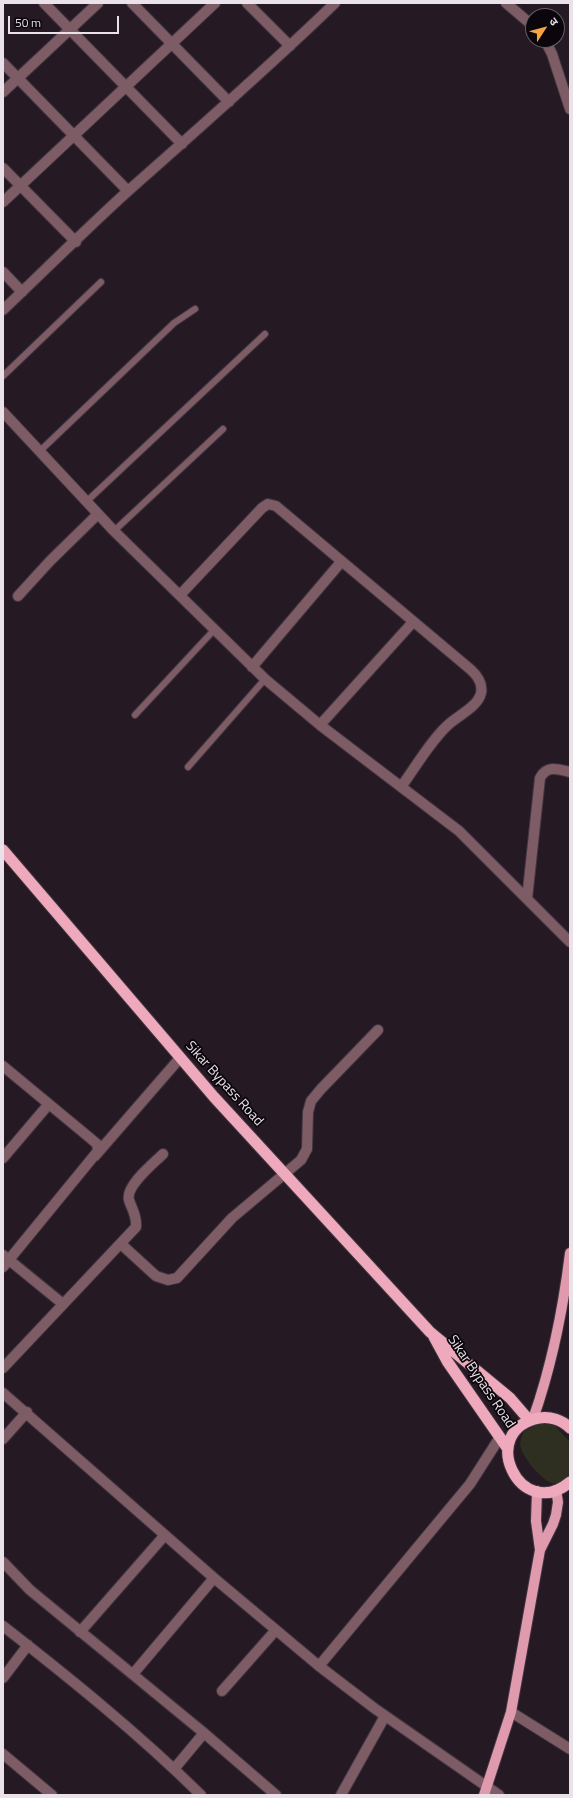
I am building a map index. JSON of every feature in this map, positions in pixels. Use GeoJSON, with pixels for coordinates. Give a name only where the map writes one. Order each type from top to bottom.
{"type":"FeatureCollection","features":[{"type":"Feature","properties":{"kind":"highway","name":"Sikar Bypass Road"},"geometry":{"type":"LineString","coordinates":[[3,850],[214,1097],[430,1332],[510,1398],[531,1419]]}},
{"type":"Feature","properties":{"kind":"highway","name":"Sikar Bypass Road"},"geometry":{"type":"LineString","coordinates":[[430,1332],[447,1360],[508,1449]]}},
{"type":"Feature","properties":{"kind":"highway","name":"Sikar Bypass Road"},"geometry":{"type":"LineString","coordinates":[[537,1491],[526,1487],[517,1480],[511,1471],[508,1460],[508,1449],[511,1437],[519,1427],[531,1419],[552,1418],[560,1421],[570,1428]]}},
{"type":"Feature","properties":{"kind":"highway"},"geometry":{"type":"LineString","coordinates":[[537,1491],[563,1487],[570,1497]]}},
{"type":"Feature","properties":{"kind":"main road"},"geometry":{"type":"LineString","coordinates":[[531,1419],[545,1386],[563,1303],[570,1253]]}},
{"type":"Feature","properties":{"kind":"main road"},"geometry":{"type":"LineString","coordinates":[[486,1792],[511,1712],[540,1550],[553,1524],[563,1487]]}},
{"type":"Feature","properties":{"kind":"main road"},"geometry":{"type":"LineString","coordinates":[[537,1491],[536,1521],[540,1550]]}},
{"type":"Feature","properties":{"kind":"street"},"geometry":{"type":"LineString","coordinates":[[44,3],[68,30],[182,144]]}},
{"type":"Feature","properties":{"kind":"street"},"geometry":{"type":"LineString","coordinates":[[3,92],[98,3]]}},
{"type":"Feature","properties":{"kind":"street"},"geometry":{"type":"LineString","coordinates":[[132,3],[229,102]]}},
{"type":"Feature","properties":{"kind":"street"},"geometry":{"type":"LineString","coordinates":[[3,202],[215,3]]}},
{"type":"Feature","properties":{"kind":"street"},"geometry":{"type":"LineString","coordinates":[[247,3],[290,46]]}},
{"type":"Feature","properties":{"kind":"street"},"geometry":{"type":"LineString","coordinates":[[3,310],[128,192],[290,46],[334,3]]}},
{"type":"Feature","properties":{"kind":"street"},"geometry":{"type":"LineString","coordinates":[[506,3],[525,19]]}},
{"type":"Feature","properties":{"kind":"street"},"geometry":{"type":"LineString","coordinates":[[549,48],[570,109]]}},
{"type":"Feature","properties":{"kind":"street"},"geometry":{"type":"LineString","coordinates":[[3,63],[128,192]]}},
{"type":"Feature","properties":{"kind":"street"},"geometry":{"type":"LineString","coordinates":[[3,168],[76,242]]}},
{"type":"Feature","properties":{"kind":"street"},"geometry":{"type":"LineString","coordinates":[[3,272],[22,292]]}},
{"type":"Feature","properties":{"kind":"street"},"geometry":{"type":"LineString","coordinates":[[3,412],[114,531],[265,680],[320,725],[459,831],[570,942]]}},
{"type":"Feature","properties":{"kind":"street"},"geometry":{"type":"LineString","coordinates":[[180,595],[262,508],[268,504],[276,506],[477,675],[481,693],[476,702],[447,726],[401,787]]}},
{"type":"Feature","properties":{"kind":"street"},"geometry":{"type":"LineString","coordinates":[[18,596],[50,561],[98,514]]}},
{"type":"Feature","properties":{"kind":"street"},"geometry":{"type":"LineString","coordinates":[[252,667],[341,562]]}},
{"type":"Feature","properties":{"kind":"street"},"geometry":{"type":"LineString","coordinates":[[320,725],[413,622]]}},
{"type":"Feature","properties":{"kind":"street"},"geometry":{"type":"LineString","coordinates":[[527,899],[540,778],[543,772],[549,769],[570,772]]}},
{"type":"Feature","properties":{"kind":"street"},"geometry":{"type":"LineString","coordinates":[[121,1244],[156,1276],[168,1280],[177,1278],[232,1218],[301,1160],[307,1150],[308,1112],[311,1101],[320,1089],[378,1030]]}},
{"type":"Feature","properties":{"kind":"street"},"geometry":{"type":"LineString","coordinates":[[63,1304],[5,1260],[180,1058]]}},
{"type":"Feature","properties":{"kind":"street"},"geometry":{"type":"LineString","coordinates":[[3,1066],[96,1144],[98,1151],[94,1158]]}},
{"type":"Feature","properties":{"kind":"street"},"geometry":{"type":"LineString","coordinates":[[3,1158],[48,1105]]}},
{"type":"Feature","properties":{"kind":"street"},"geometry":{"type":"LineString","coordinates":[[3,1368],[136,1227],[137,1218],[128,1199],[130,1189],[163,1154]]}},
{"type":"Feature","properties":{"kind":"street"},"geometry":{"type":"LineString","coordinates":[[3,1393],[27,1412],[214,1578],[319,1666],[486,1792],[499,1795]]}},
{"type":"Feature","properties":{"kind":"street"},"geometry":{"type":"LineString","coordinates":[[3,1439],[27,1412]]}},
{"type":"Feature","properties":{"kind":"street"},"geometry":{"type":"LineString","coordinates":[[319,1666],[470,1484],[500,1437]]}},
{"type":"Feature","properties":{"kind":"street"},"geometry":{"type":"LineString","coordinates":[[80,1632],[165,1535]]}},
{"type":"Feature","properties":{"kind":"street"},"geometry":{"type":"LineString","coordinates":[[3,1562],[30,1590],[204,1733],[276,1795]]}},
{"type":"Feature","properties":{"kind":"street"},"geometry":{"type":"LineString","coordinates":[[133,1674],[214,1578]]}},
{"type":"Feature","properties":{"kind":"street"},"geometry":{"type":"LineString","coordinates":[[3,1626],[28,1645],[174,1769],[200,1795]]}},
{"type":"Feature","properties":{"kind":"street"},"geometry":{"type":"LineString","coordinates":[[222,1691],[275,1630]]}},
{"type":"Feature","properties":{"kind":"street"},"geometry":{"type":"LineString","coordinates":[[3,1678],[28,1645]]}},
{"type":"Feature","properties":{"kind":"street"},"geometry":{"type":"LineString","coordinates":[[511,1712],[570,1749]]}},
{"type":"Feature","properties":{"kind":"street"},"geometry":{"type":"LineString","coordinates":[[341,1795],[385,1716]]}},
{"type":"Feature","properties":{"kind":"street"},"geometry":{"type":"LineString","coordinates":[[174,1769],[204,1733]]}},
{"type":"Feature","properties":{"kind":"street"},"geometry":{"type":"LineString","coordinates":[[3,1754],[52,1795]]}},
{"type":"Feature","properties":{"kind":"lane"},"geometry":{"type":"LineString","coordinates":[[3,376],[101,282]]}},
{"type":"Feature","properties":{"kind":"lane"},"geometry":{"type":"LineString","coordinates":[[40,451],[174,323],[195,309]]}},
{"type":"Feature","properties":{"kind":"lane"},"geometry":{"type":"LineString","coordinates":[[86,502],[265,334]]}},
{"type":"Feature","properties":{"kind":"lane"},"geometry":{"type":"LineString","coordinates":[[114,531],[223,429]]}},
{"type":"Feature","properties":{"kind":"lane"},"geometry":{"type":"LineString","coordinates":[[135,715],[214,630]]}},
{"type":"Feature","properties":{"kind":"lane"},"geometry":{"type":"LineString","coordinates":[[188,767],[265,680]]}},
{"type":"Feature","properties":{"kind":"green space"},"geometry":{"type":"Polygon","coordinates":[[[543,1422],[555,1426],[570,1442],[570,1478],[561,1482],[552,1483],[542,1477],[527,1460],[521,1448],[520,1442],[524,1431],[543,1422]]]}}]}
